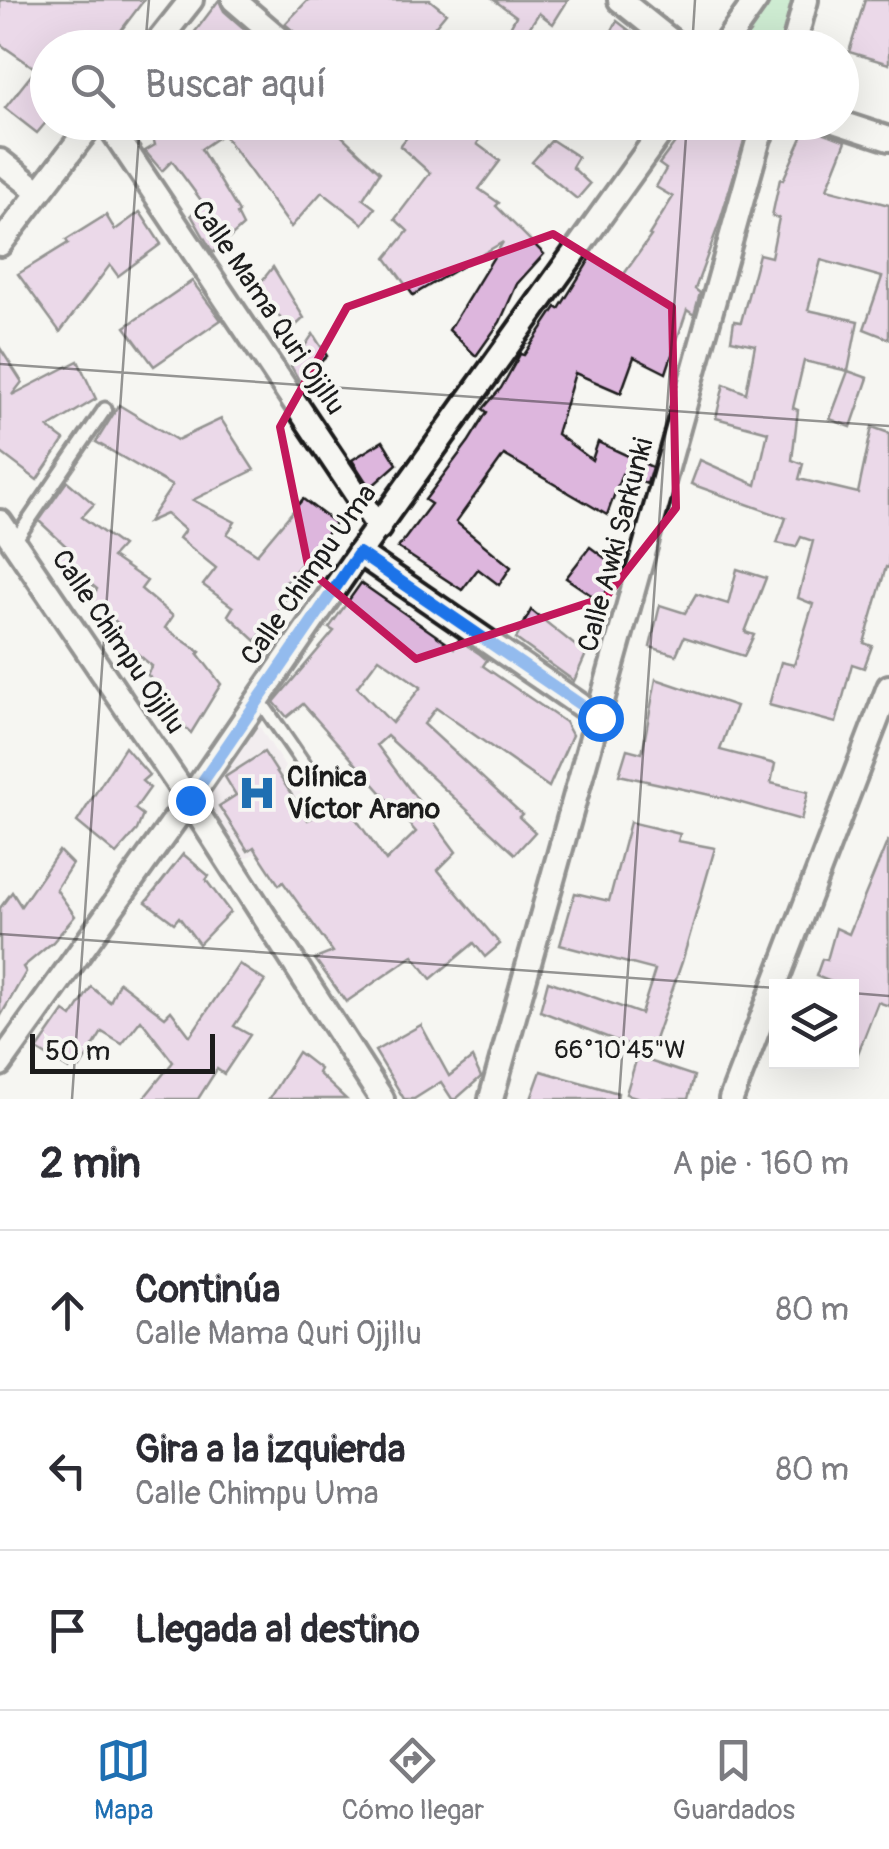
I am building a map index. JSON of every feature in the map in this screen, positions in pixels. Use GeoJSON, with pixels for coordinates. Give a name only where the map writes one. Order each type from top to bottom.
{"type":"FeatureCollection","features":[{"type":"Feature","properties":{"kind":"street"},"geometry":{"type":"LineString","coordinates":[[167,30],[191,0]]}},
{"type":"Feature","properties":{"kind":"street"},"geometry":{"type":"LineString","coordinates":[[234,0],[269,30]]}},
{"type":"Feature","properties":{"kind":"street"},"geometry":{"type":"LineString","coordinates":[[620,0],[658,30]]}},
{"type":"Feature","properties":{"kind":"street"},"geometry":{"type":"LineString","coordinates":[[735,30],[756,0]]}},
{"type":"Feature","properties":{"kind":"street"},"geometry":{"type":"LineString","coordinates":[[798,30],[806,0]]}},
{"type":"Feature","properties":{"kind":"street"},"geometry":{"type":"LineString","coordinates":[[859,129],[889,139]]}},
{"type":"Feature","properties":{"kind":"street"},"geometry":{"type":"LineString","coordinates":[[0,244],[79,140]]}},
{"type":"Feature","properties":{"kind":"street","name":"Calle Mama Quri Ojjllu"},"geometry":{"type":"LineString","coordinates":[[119,140],[378,528]]}},
{"type":"Feature","properties":{"kind":"street","name":"Calle Chimpu Uma"},"geometry":{"type":"LineString","coordinates":[[0,1064],[655,140]]}},
{"type":"Feature","properties":{"kind":"street","name":"Calle Awki Sarkunki"},"geometry":{"type":"LineString","coordinates":[[492,1099],[757,140]]}},
{"type":"Feature","properties":{"kind":"street"},"geometry":{"type":"LineString","coordinates":[[0,161],[38,191]]}},
{"type":"Feature","properties":{"kind":"street","name":"Calle Chimpu Ojjllu"},"geometry":{"type":"LineString","coordinates":[[0,522],[190,800],[382,1099]]}},
{"type":"Feature","properties":{"kind":"street"},"geometry":{"type":"LineString","coordinates":[[359,553],[600,718]]}},
{"type":"Feature","properties":{"kind":"street"},"geometry":{"type":"LineString","coordinates":[[730,1099],[889,688]]}},
{"type":"Feature","properties":{"kind":"lane"},"geometry":{"type":"LineString","coordinates":[[14,542],[104,409]]}},
{"type":"Feature","properties":{"kind":"lane"},"geometry":{"type":"LineString","coordinates":[[259,699],[305,766]]}},
{"type":"Feature","properties":{"kind":"highlighted area"},"geometry":{"type":"Polygon","coordinates":[[[553,234],[672,307],[676,508],[606,597],[416,659],[309,570],[280,427],[347,307],[553,234]]]}},
{"type":"Feature","properties":{"kind":"shaded area","name":"Clínica Víctor Arano"},"geometry":{"type":"Polygon","coordinates":[[[258,724],[316,816],[245,859],[211,809],[212,788],[258,724]]]}},
{"type":"Feature","properties":{"kind":"green space"},"geometry":{"type":"Polygon","coordinates":[[[770,0],[795,0],[787,30],[749,30],[770,0]]]}},
{"type":"Feature","properties":{"kind":"building"},"geometry":{"type":"Polygon","coordinates":[[[0,0],[144,0],[121,30],[30,30],[30,65],[0,44],[0,0]]]}},
{"type":"Feature","properties":{"kind":"building"},"geometry":{"type":"Polygon","coordinates":[[[219,0],[224,11],[246,30],[196,30],[219,0]]]}},
{"type":"Feature","properties":{"kind":"building"},"geometry":{"type":"Polygon","coordinates":[[[308,0],[430,0],[446,13],[432,30],[292,30],[285,24],[308,0]]]}},
{"type":"Feature","properties":{"kind":"building"},"geometry":{"type":"Polygon","coordinates":[[[494,0],[568,0],[553,24],[539,13],[528,30],[509,30],[516,16],[494,0]]]}},
{"type":"Feature","properties":{"kind":"building"},"geometry":{"type":"Polygon","coordinates":[[[865,0],[889,0],[889,64],[859,55],[859,30],[856,30],[865,0]]]}},
{"type":"Feature","properties":{"kind":"building"},"geometry":{"type":"Polygon","coordinates":[[[617,21],[629,30],[612,30],[617,21]]]}},
{"type":"Feature","properties":{"kind":"building"},"geometry":{"type":"Polygon","coordinates":[[[30,77],[30,128],[5,108],[30,77]]]}},
{"type":"Feature","properties":{"kind":"building"},"geometry":{"type":"Polygon","coordinates":[[[154,140],[214,140],[201,149],[239,212],[243,226],[213,253],[191,215],[203,203],[172,161],[162,171],[145,151],[155,145],[154,140]]]}},
{"type":"Feature","properties":{"kind":"building"},"geometry":{"type":"Polygon","coordinates":[[[227,140],[346,140],[380,172],[363,199],[375,208],[363,224],[322,192],[291,227],[227,140]]]}},
{"type":"Feature","properties":{"kind":"building"},"geometry":{"type":"Polygon","coordinates":[[[405,140],[480,140],[477,144],[500,161],[479,189],[499,203],[496,206],[544,254],[517,284],[500,322],[476,356],[449,330],[503,242],[413,295],[386,258],[408,231],[395,219],[430,173],[400,146],[405,140]]]}},
{"type":"Feature","properties":{"kind":"building"},"geometry":{"type":"Polygon","coordinates":[[[552,140],[578,157],[572,167],[590,184],[577,199],[532,162],[552,140]]]}},
{"type":"Feature","properties":{"kind":"building"},"geometry":{"type":"Polygon","coordinates":[[[677,140],[745,140],[695,289],[700,293],[694,315],[687,310],[666,373],[634,357],[621,393],[575,373],[557,434],[592,460],[598,442],[652,467],[647,484],[622,474],[607,515],[504,455],[456,522],[511,567],[499,585],[478,569],[462,590],[398,548],[431,504],[425,500],[469,441],[487,412],[483,409],[501,388],[520,354],[524,355],[556,307],[559,309],[592,256],[624,274],[651,236],[673,197],[656,187],[666,169],[659,164],[677,140]]]}},
{"type":"Feature","properties":{"kind":"building"},"geometry":{"type":"Polygon","coordinates":[[[801,140],[843,140],[827,189],[889,205],[889,339],[864,329],[882,277],[821,260],[808,310],[858,321],[848,371],[804,361],[793,408],[798,410],[792,460],[803,464],[799,479],[858,493],[872,427],[889,433],[889,568],[886,567],[864,643],[872,646],[864,668],[852,664],[836,723],[769,705],[781,662],[794,665],[813,604],[798,598],[813,541],[801,537],[796,547],[777,543],[786,518],[691,484],[700,460],[756,485],[768,432],[716,418],[724,384],[746,393],[755,345],[731,340],[734,321],[741,322],[759,254],[771,257],[779,218],[772,216],[780,179],[783,180],[801,140]]]}},
{"type":"Feature","properties":{"kind":"building"},"geometry":{"type":"Polygon","coordinates":[[[140,212],[161,244],[118,276],[110,265],[60,332],[18,274],[106,215],[115,230],[140,212]]]}},
{"type":"Feature","properties":{"kind":"building"},"geometry":{"type":"Polygon","coordinates":[[[273,267],[304,318],[290,331],[257,287],[273,267]]]}},
{"type":"Feature","properties":{"kind":"building"},"geometry":{"type":"Polygon","coordinates":[[[192,281],[221,320],[154,366],[125,327],[192,281]]]}},
{"type":"Feature","properties":{"kind":"building"},"geometry":{"type":"Polygon","coordinates":[[[313,334],[327,356],[300,382],[291,366],[313,334]]]}},
{"type":"Feature","properties":{"kind":"building"},"geometry":{"type":"Polygon","coordinates":[[[0,348],[22,382],[12,395],[78,361],[96,399],[48,428],[64,440],[37,480],[0,452],[0,348]]]}},
{"type":"Feature","properties":{"kind":"building"},"geometry":{"type":"Polygon","coordinates":[[[848,371],[868,378],[851,427],[830,419],[848,371]]]}},
{"type":"Feature","properties":{"kind":"building"},"geometry":{"type":"Polygon","coordinates":[[[119,405],[177,440],[221,419],[254,470],[193,500],[235,522],[227,534],[257,554],[303,499],[335,523],[282,587],[290,593],[256,641],[228,615],[233,607],[203,585],[216,568],[179,538],[185,530],[166,514],[148,522],[172,486],[96,442],[119,405]]]}},
{"type":"Feature","properties":{"kind":"building"},"geometry":{"type":"Polygon","coordinates":[[[383,441],[397,464],[370,488],[352,460],[383,441]]]}},
{"type":"Feature","properties":{"kind":"building"},"geometry":{"type":"Polygon","coordinates":[[[67,481],[94,504],[82,517],[122,546],[112,557],[147,581],[141,589],[173,616],[165,628],[200,652],[221,684],[191,733],[168,712],[173,703],[147,674],[152,666],[114,634],[120,625],[90,600],[97,589],[56,556],[66,546],[39,521],[67,481]]]}},
{"type":"Feature","properties":{"kind":"building"},"geometry":{"type":"Polygon","coordinates":[[[590,547],[621,570],[600,601],[566,578],[590,547]]]}},
{"type":"Feature","properties":{"kind":"building"},"geometry":{"type":"Polygon","coordinates":[[[737,569],[766,578],[745,632],[754,635],[744,656],[684,637],[676,655],[650,647],[660,605],[685,613],[696,594],[728,604],[737,569]]]}},
{"type":"Feature","properties":{"kind":"building"},"geometry":{"type":"Polygon","coordinates":[[[361,583],[454,648],[459,640],[480,654],[487,660],[483,666],[565,722],[572,735],[549,787],[436,708],[424,724],[522,814],[519,817],[535,832],[515,854],[387,736],[377,745],[456,852],[438,870],[500,944],[485,957],[474,943],[431,979],[413,956],[346,1002],[315,959],[333,952],[254,847],[248,851],[219,806],[236,795],[225,777],[264,752],[308,820],[344,802],[386,861],[416,832],[303,704],[287,717],[274,702],[334,631],[329,628],[361,583]],[[379,658],[357,687],[392,723],[421,687],[379,658]]]}},
{"type":"Feature","properties":{"kind":"building"},"geometry":{"type":"Polygon","coordinates":[[[531,610],[586,654],[574,681],[516,639],[531,610]]]}},
{"type":"Feature","properties":{"kind":"building"},"geometry":{"type":"Polygon","coordinates":[[[656,679],[736,706],[720,750],[775,764],[771,783],[808,792],[801,820],[619,775],[627,749],[642,753],[656,679]]]}},
{"type":"Feature","properties":{"kind":"building"},"geometry":{"type":"Polygon","coordinates":[[[125,747],[149,775],[142,781],[150,788],[135,809],[143,815],[137,830],[116,854],[77,822],[125,747]]]}},
{"type":"Feature","properties":{"kind":"building"},"geometry":{"type":"Polygon","coordinates":[[[630,822],[680,834],[678,841],[715,848],[650,1054],[540,1011],[548,981],[641,1014],[655,970],[560,945],[575,893],[609,901],[630,822]]]}},
{"type":"Feature","properties":{"kind":"building"},"geometry":{"type":"Polygon","coordinates":[[[888,840],[889,1006],[878,1002],[859,1051],[859,979],[816,976],[822,959],[827,960],[836,928],[849,934],[888,840]]]}},
{"type":"Feature","properties":{"kind":"building"},"geometry":{"type":"Polygon","coordinates":[[[59,851],[72,864],[56,889],[75,916],[53,942],[23,967],[26,972],[0,1017],[0,908],[12,892],[21,906],[59,851]]]}},
{"type":"Feature","properties":{"kind":"building"},"geometry":{"type":"Polygon","coordinates":[[[183,854],[209,876],[206,880],[230,912],[199,944],[179,917],[174,923],[146,902],[183,854]]]}},
{"type":"Feature","properties":{"kind":"building"},"geometry":{"type":"Polygon","coordinates":[[[239,964],[265,981],[234,1026],[250,1035],[224,1074],[217,1069],[198,1099],[143,1099],[173,1062],[141,1020],[122,1044],[102,1032],[80,1068],[73,1063],[69,1070],[37,1050],[64,1011],[72,1017],[91,987],[110,1002],[119,982],[165,1017],[171,1011],[190,1036],[239,964]]]}},
{"type":"Feature","properties":{"kind":"building"},"geometry":{"type":"Polygon","coordinates":[[[421,1025],[449,1076],[472,1058],[481,1077],[456,1099],[441,1082],[414,1099],[404,1099],[375,1051],[421,1025]]]}},
{"type":"Feature","properties":{"kind":"building"},"geometry":{"type":"Polygon","coordinates":[[[298,1052],[320,1069],[318,1073],[346,1099],[269,1099],[298,1052]]]}},
{"type":"Feature","properties":{"kind":"building"},"geometry":{"type":"Polygon","coordinates":[[[637,1057],[694,1076],[688,1099],[643,1099],[626,1094],[637,1057]]]}},
{"type":"Feature","properties":{"kind":"building"},"geometry":{"type":"Polygon","coordinates":[[[541,1071],[618,1093],[617,1099],[531,1099],[541,1071]]]}},
{"type":"Feature","properties":{"kind":"place","name":"Clínica Víctor Arano"},"geometry":{"type":"Point","coordinates":[257,793]}},
{"type":"Feature","properties":{"kind":"route"},"geometry":{"type":"LineString","coordinates":[[190,800],[359,553],[600,718]]}}]}
